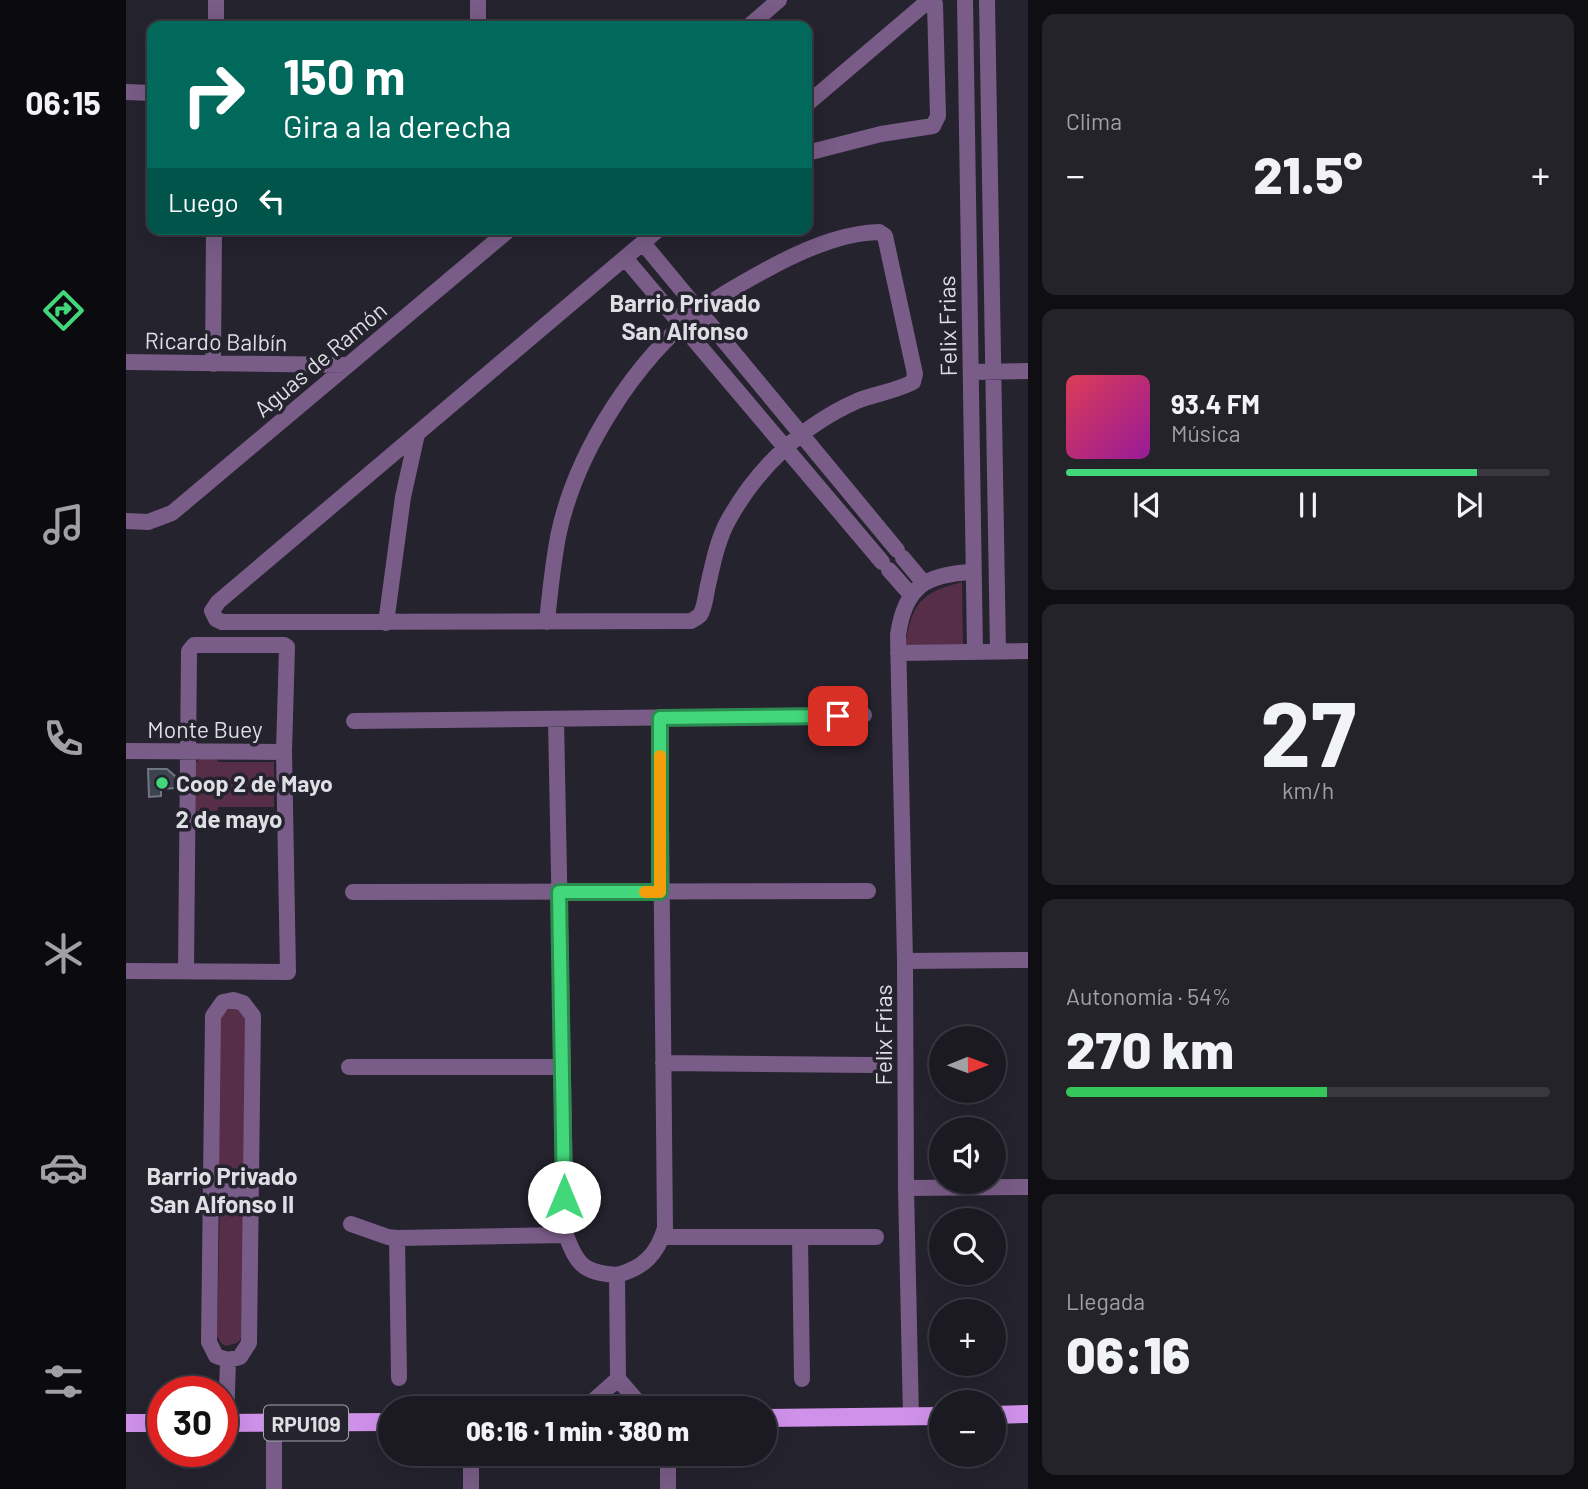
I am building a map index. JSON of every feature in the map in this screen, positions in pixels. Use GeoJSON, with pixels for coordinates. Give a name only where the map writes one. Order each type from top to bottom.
{"type":"FeatureCollection","features":[{"type":"Feature","properties":{"kind":"main road"},"geometry":{"type":"LineString","coordinates":[[1006,1415],[1028,1414]]}},
{"type":"Feature","properties":{"kind":"main road"},"geometry":{"type":"LineString","coordinates":[[777,1418],[929,1416]]}},
{"type":"Feature","properties":{"kind":"main road","name":"RPU109"},"geometry":{"type":"LineString","coordinates":[[238,1423],[378,1422]]}},
{"type":"Feature","properties":{"kind":"main road"},"geometry":{"type":"LineString","coordinates":[[126,1423],[147,1423]]}},
{"type":"Feature","properties":{"kind":"street"},"geometry":{"type":"LineString","coordinates":[[216,0],[216,21]]}},
{"type":"Feature","properties":{"kind":"street"},"geometry":{"type":"LineString","coordinates":[[478,0],[478,21]]}},
{"type":"Feature","properties":{"kind":"street"},"geometry":{"type":"LineString","coordinates":[[755,21],[779,0]]}},
{"type":"Feature","properties":{"kind":"street"},"geometry":{"type":"LineString","coordinates":[[812,100],[927,2],[932,1],[935,4],[938,116],[933,127],[881,134],[812,152]]}},
{"type":"Feature","properties":{"kind":"street"},"geometry":{"type":"LineString","coordinates":[[965,3],[987,3]]}},
{"type":"Feature","properties":{"kind":"street","name":"Felix Frias"},"geometry":{"type":"LineString","coordinates":[[965,3],[975,652]]}},
{"type":"Feature","properties":{"kind":"street","name":"Felix Frias"},"geometry":{"type":"LineString","coordinates":[[987,3],[998,651]]}},
{"type":"Feature","properties":{"kind":"street"},"geometry":{"type":"LineString","coordinates":[[126,92],[147,93]]}},
{"type":"Feature","properties":{"kind":"street"},"geometry":{"type":"LineString","coordinates":[[547,622],[560,529],[580,469],[595,439],[630,384],[650,359],[699,311],[734,287],[804,251],[869,232],[879,232],[885,236],[915,377],[908,385],[846,407],[785,447],[745,493],[728,521],[715,556],[703,608],[695,619],[547,622],[222,622],[216,619],[212,611],[218,602],[652,235]]}},
{"type":"Feature","properties":{"kind":"street"},"geometry":{"type":"LineString","coordinates":[[212,364],[214,235]]}},
{"type":"Feature","properties":{"kind":"street","name":"Aguas de Ramón"},"geometry":{"type":"LineString","coordinates":[[126,521],[158,519],[172,513],[503,235]]}},
{"type":"Feature","properties":{"kind":"street"},"geometry":{"type":"LineString","coordinates":[[643,243],[923,582]]}},
{"type":"Feature","properties":{"kind":"street"},"geometry":{"type":"LineString","coordinates":[[625,258],[911,595],[923,582],[943,574],[973,572]]}},
{"type":"Feature","properties":{"kind":"street","name":"Ricardo Balbín"},"geometry":{"type":"LineString","coordinates":[[126,362],[348,365]]}},
{"type":"Feature","properties":{"kind":"street"},"geometry":{"type":"LineString","coordinates":[[971,372],[1028,371]]}},
{"type":"Feature","properties":{"kind":"street"},"geometry":{"type":"LineString","coordinates":[[386,623],[403,497],[417,433]]}},
{"type":"Feature","properties":{"kind":"street","name":"Felix Frias"},"geometry":{"type":"LineString","coordinates":[[911,595],[900,619],[898,653],[911,1417]]}},
{"type":"Feature","properties":{"kind":"street"},"geometry":{"type":"LineString","coordinates":[[126,971],[288,972],[284,752],[287,647],[284,645],[194,645],[189,651],[186,971]]}},
{"type":"Feature","properties":{"kind":"street"},"geometry":{"type":"LineString","coordinates":[[898,653],[1028,651]]}},
{"type":"Feature","properties":{"kind":"street"},"geometry":{"type":"LineString","coordinates":[[355,721],[864,715]]}},
{"type":"Feature","properties":{"kind":"street"},"geometry":{"type":"LineString","coordinates":[[556,719],[566,1236],[577,1261],[586,1269],[600,1274],[617,1275],[634,1270],[645,1262],[655,1251],[665,1228],[660,718]]}},
{"type":"Feature","properties":{"kind":"street","name":"Monte Buey"},"geometry":{"type":"LineString","coordinates":[[126,751],[284,752]]}},
{"type":"Feature","properties":{"kind":"street"},"geometry":{"type":"LineString","coordinates":[[353,892],[867,891]]}},
{"type":"Feature","properties":{"kind":"street"},"geometry":{"type":"LineString","coordinates":[[905,961],[1028,960]]}},
{"type":"Feature","properties":{"kind":"street"},"geometry":{"type":"LineString","coordinates":[[233,1000],[243,1003],[253,1016],[251,1192],[249,1343],[240,1357],[228,1360],[216,1356],[209,1342],[213,1016],[223,1002],[233,1000]]}},
{"type":"Feature","properties":{"kind":"street"},"geometry":{"type":"LineString","coordinates":[[663,1063],[872,1065]]}},
{"type":"Feature","properties":{"kind":"street"},"geometry":{"type":"LineString","coordinates":[[349,1067],[563,1067]]}},
{"type":"Feature","properties":{"kind":"street"},"geometry":{"type":"LineString","coordinates":[[906,1188],[1028,1187]]}},
{"type":"Feature","properties":{"kind":"street"},"geometry":{"type":"LineString","coordinates":[[211,1191],[251,1192]]}},
{"type":"Feature","properties":{"kind":"street"},"geometry":{"type":"LineString","coordinates":[[351,1224],[397,1238],[566,1236]]}},
{"type":"Feature","properties":{"kind":"street"},"geometry":{"type":"LineString","coordinates":[[663,1237],[876,1237]]}},
{"type":"Feature","properties":{"kind":"street"},"geometry":{"type":"LineString","coordinates":[[800,1237],[802,1378]]}},
{"type":"Feature","properties":{"kind":"street"},"geometry":{"type":"LineString","coordinates":[[397,1238],[399,1378]]}},
{"type":"Feature","properties":{"kind":"street"},"geometry":{"type":"LineString","coordinates":[[617,1275],[618,1379],[633,1396]]}},
{"type":"Feature","properties":{"kind":"street"},"geometry":{"type":"LineString","coordinates":[[227,1376],[228,1360]]}},
{"type":"Feature","properties":{"kind":"street"},"geometry":{"type":"LineString","coordinates":[[599,1396],[618,1379]]}},
{"type":"Feature","properties":{"kind":"street"},"geometry":{"type":"LineString","coordinates":[[274,1423],[274,1489]]}},
{"type":"Feature","properties":{"kind":"street"},"geometry":{"type":"LineString","coordinates":[[471,1466],[471,1489]]}},
{"type":"Feature","properties":{"kind":"street"},"geometry":{"type":"LineString","coordinates":[[668,1466],[668,1489]]}},
{"type":"Feature","properties":{"kind":"shaded area"},"geometry":{"type":"Polygon","coordinates":[[[962,582],[963,644],[905,646],[911,619],[920,602],[936,591],[962,582]]]}},
{"type":"Feature","properties":{"kind":"shaded area"},"geometry":{"type":"Polygon","coordinates":[[[217,757],[218,762],[274,762],[274,807],[218,807],[217,811],[194,811],[195,764],[200,758],[217,757]]]}},
{"type":"Feature","properties":{"kind":"shaded area"},"geometry":{"type":"Polygon","coordinates":[[[231,1008],[246,1011],[248,1177],[217,1177],[219,1023],[222,1014],[231,1008]]]}},
{"type":"Feature","properties":{"kind":"shaded area"},"geometry":{"type":"Polygon","coordinates":[[[220,1197],[247,1198],[242,1338],[237,1343],[226,1346],[217,1336],[220,1197]]]}},
{"type":"Feature","properties":{"kind":"building","name":"Coop 2 de Mayo"},"geometry":{"type":"Polygon","coordinates":[[[148,769],[167,769],[175,776],[175,788],[161,789],[161,796],[149,797],[148,769]]]}},
{"type":"Feature","properties":{"kind":"slow traffic"},"geometry":{"type":"LineString","coordinates":[[645,892],[660,892],[660,756]]}},
{"type":"Feature","properties":{"kind":"place","name":"Coop 2 de Mayo"},"geometry":{"type":"Point","coordinates":[162,783]}},
{"type":"Feature","properties":{"kind":"district","name":"Barrio Privado San Alfonso"},"geometry":{"type":"Point","coordinates":[685,316]}},
{"type":"Feature","properties":{"kind":"district","name":"2 de mayo"},"geometry":{"type":"Point","coordinates":[229,818]}},
{"type":"Feature","properties":{"kind":"district","name":"Barrio Privado San Alfonso II"},"geometry":{"type":"Point","coordinates":[222,1189]}},
{"type":"Feature","properties":{"kind":"route"},"geometry":{"type":"LineString","coordinates":[[564,1197],[559,892],[660,892],[660,718],[838,716]]}}]}
